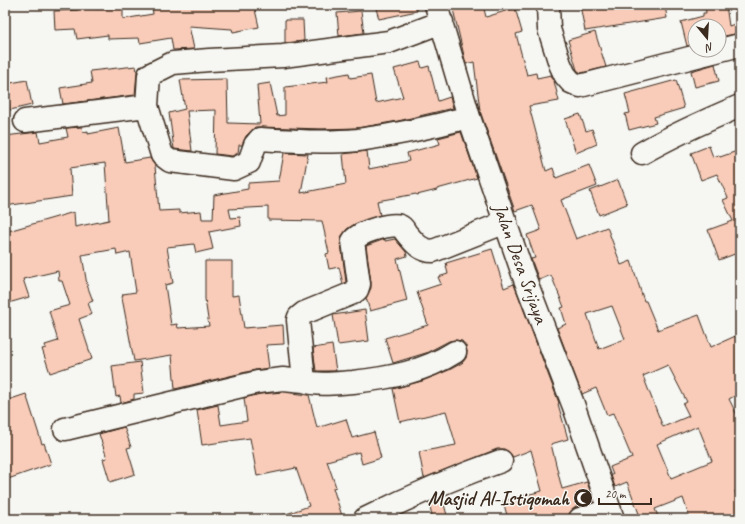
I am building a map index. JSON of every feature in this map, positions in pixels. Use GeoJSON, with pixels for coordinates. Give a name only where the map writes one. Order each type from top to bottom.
{"type":"FeatureCollection","features":[{"type":"Feature","properties":{"kind":"street"},"geometry":{"type":"LineString","coordinates":[[548,5],[549,29],[560,64],[565,75],[571,82],[580,86],[740,45]]}},
{"type":"Feature","properties":{"kind":"street"},"geometry":{"type":"LineString","coordinates":[[439,14],[389,42],[283,56],[174,63],[149,75],[147,106],[162,155],[170,162],[234,169],[249,162],[255,145],[260,139],[302,142],[357,140],[426,129],[469,117]]}},
{"type":"Feature","properties":{"kind":"street","name":"Jalan Desa Srijaya"},"geometry":{"type":"LineString","coordinates":[[439,14],[469,117],[523,274],[573,404],[611,515]]}},
{"type":"Feature","properties":{"kind":"street"},"geometry":{"type":"LineString","coordinates":[[25,121],[147,106]]}},
{"type":"Feature","properties":{"kind":"street"},"geometry":{"type":"LineString","coordinates":[[642,154],[661,143],[740,106]]}},
{"type":"Feature","properties":{"kind":"street"},"geometry":{"type":"LineString","coordinates":[[304,381],[298,318],[304,313],[357,290],[359,284],[353,243],[355,238],[366,232],[393,225],[402,228],[415,244],[422,249],[433,251],[506,222]]}},
{"type":"Feature","properties":{"kind":"street"},"geometry":{"type":"LineString","coordinates":[[65,429],[258,382],[283,379],[304,381],[314,384],[335,384],[388,378],[417,371],[442,361],[455,352]]}},
{"type":"Feature","properties":{"kind":"street"},"geometry":{"type":"LineString","coordinates":[[365,519],[397,503],[477,469],[501,461]]}},
{"type":"Feature","properties":{"kind":"street"},"geometry":{"type":"LineString","coordinates":[[580,519],[611,515]]}},
{"type":"Feature","properties":{"kind":"building"},"geometry":{"type":"Polygon","coordinates":[[[78,5],[95,5],[95,9],[123,8],[123,19],[153,14],[152,5],[254,5],[259,27],[233,32],[232,29],[189,26],[194,49],[173,50],[171,38],[140,43],[139,38],[108,39],[108,35],[77,39],[75,29],[55,30],[54,11],[78,10],[78,5]]]}},
{"type":"Feature","properties":{"kind":"building"},"geometry":{"type":"Polygon","coordinates":[[[375,5],[417,5],[417,11],[379,19],[375,5]]]}},
{"type":"Feature","properties":{"kind":"building"},"geometry":{"type":"Polygon","coordinates":[[[452,5],[483,5],[486,17],[515,8],[522,32],[516,34],[527,75],[536,73],[537,78],[551,75],[559,101],[529,106],[546,171],[553,168],[556,178],[589,165],[597,186],[561,200],[576,239],[607,227],[621,265],[631,261],[644,301],[646,301],[658,330],[699,315],[711,347],[740,334],[740,393],[729,399],[740,421],[740,490],[735,491],[740,509],[740,519],[690,519],[683,498],[655,509],[659,519],[641,519],[627,482],[615,487],[610,467],[632,458],[613,413],[607,415],[596,388],[582,394],[557,328],[566,324],[561,308],[564,307],[551,275],[539,280],[531,259],[535,258],[527,235],[541,230],[532,205],[515,211],[480,111],[474,62],[466,64],[452,5]],[[612,306],[587,314],[599,349],[625,339],[612,306]],[[668,365],[643,376],[663,427],[689,416],[683,404],[687,402],[668,365]],[[698,426],[657,444],[671,478],[712,461],[698,426]]]}},
{"type":"Feature","properties":{"kind":"building"},"geometry":{"type":"Polygon","coordinates":[[[580,5],[597,5],[597,7],[615,5],[665,5],[667,18],[585,31],[580,5]]]}},
{"type":"Feature","properties":{"kind":"building"},"geometry":{"type":"Polygon","coordinates":[[[705,5],[726,5],[729,26],[740,22],[740,33],[727,35],[727,18],[696,18],[703,16],[703,13],[706,13],[705,5]]]}},
{"type":"Feature","properties":{"kind":"building"},"geometry":{"type":"Polygon","coordinates":[[[361,11],[364,33],[339,36],[337,13],[361,11]]]}},
{"type":"Feature","properties":{"kind":"building"},"geometry":{"type":"Polygon","coordinates":[[[285,20],[303,20],[304,41],[285,43],[285,20]]]}},
{"type":"Feature","properties":{"kind":"building"},"geometry":{"type":"Polygon","coordinates":[[[687,20],[687,46],[681,22],[687,20]]]}},
{"type":"Feature","properties":{"kind":"building"},"geometry":{"type":"Polygon","coordinates":[[[595,32],[606,67],[581,73],[577,70],[568,40],[595,32]]]}},
{"type":"Feature","properties":{"kind":"building"},"geometry":{"type":"Polygon","coordinates":[[[420,62],[422,68],[429,66],[438,101],[450,97],[453,108],[398,121],[357,128],[321,129],[255,127],[246,136],[242,145],[239,145],[238,153],[232,156],[215,154],[216,110],[187,111],[192,151],[174,149],[169,113],[185,109],[180,80],[227,79],[228,123],[260,124],[257,85],[270,83],[277,116],[285,115],[285,87],[328,82],[327,77],[349,73],[350,78],[371,75],[376,103],[403,97],[394,69],[420,62]]]}},
{"type":"Feature","properties":{"kind":"building"},"geometry":{"type":"Polygon","coordinates":[[[715,64],[719,81],[695,87],[691,71],[715,64]]]}},
{"type":"Feature","properties":{"kind":"building"},"geometry":{"type":"Polygon","coordinates":[[[136,66],[137,72],[135,95],[63,104],[60,88],[92,83],[90,71],[136,66]]]}},
{"type":"Feature","properties":{"kind":"building"},"geometry":{"type":"Polygon","coordinates":[[[27,80],[32,105],[10,110],[5,84],[27,80]]]}},
{"type":"Feature","properties":{"kind":"building"},"geometry":{"type":"Polygon","coordinates":[[[676,80],[684,108],[654,117],[656,123],[629,130],[625,114],[630,113],[625,94],[676,80]]]}},
{"type":"Feature","properties":{"kind":"building"},"geometry":{"type":"Polygon","coordinates":[[[580,114],[586,131],[592,129],[597,144],[576,153],[565,119],[580,114]]]}},
{"type":"Feature","properties":{"kind":"building"},"geometry":{"type":"Polygon","coordinates":[[[82,127],[83,132],[88,131],[88,134],[119,128],[125,162],[150,158],[155,166],[159,211],[179,210],[179,213],[201,211],[202,219],[213,219],[214,195],[248,189],[248,183],[279,181],[284,153],[308,154],[301,193],[346,184],[343,154],[367,151],[369,169],[409,161],[407,153],[440,144],[438,138],[461,132],[477,178],[417,195],[377,201],[380,215],[355,224],[347,229],[341,237],[346,282],[343,284],[339,267],[329,269],[326,254],[329,253],[322,221],[268,220],[268,207],[229,209],[231,218],[240,217],[241,226],[209,232],[213,249],[196,253],[194,244],[167,247],[173,283],[165,285],[171,325],[177,324],[178,328],[209,326],[205,299],[205,261],[232,261],[232,296],[239,295],[244,328],[283,325],[284,344],[266,345],[269,368],[175,389],[172,355],[134,361],[122,298],[123,294],[136,292],[130,252],[117,255],[116,249],[82,255],[87,285],[93,301],[88,303],[92,314],[79,319],[92,359],[50,373],[42,349],[46,348],[45,345],[58,341],[49,311],[70,305],[62,281],[59,281],[58,271],[23,279],[29,297],[5,304],[5,232],[74,212],[75,227],[109,220],[105,163],[70,168],[72,196],[5,206],[5,136],[38,132],[40,142],[68,137],[66,128],[82,127]]]}},
{"type":"Feature","properties":{"kind":"building"},"geometry":{"type":"Polygon","coordinates":[[[709,146],[713,157],[719,155],[720,157],[740,150],[740,252],[719,260],[708,230],[733,221],[723,200],[728,198],[717,174],[701,180],[691,153],[709,146]]]}},
{"type":"Feature","properties":{"kind":"building"},"geometry":{"type":"Polygon","coordinates":[[[618,180],[627,204],[599,215],[590,191],[618,180]]]}},
{"type":"Feature","properties":{"kind":"building"},"geometry":{"type":"Polygon","coordinates":[[[385,239],[385,241],[395,239],[406,252],[407,256],[397,259],[407,301],[370,311],[366,298],[371,288],[371,282],[366,246],[385,239]]]}},
{"type":"Feature","properties":{"kind":"building"},"geometry":{"type":"Polygon","coordinates":[[[492,249],[504,288],[514,284],[559,403],[558,404],[568,439],[551,444],[562,489],[587,482],[594,502],[576,507],[571,511],[568,518],[565,519],[508,519],[503,501],[542,491],[531,450],[513,457],[504,449],[497,449],[424,478],[419,452],[456,445],[446,411],[400,422],[393,389],[422,381],[462,363],[466,358],[466,346],[462,341],[449,341],[426,353],[393,363],[385,338],[428,325],[417,292],[441,284],[438,277],[448,274],[446,263],[492,249]]]}},
{"type":"Feature","properties":{"kind":"building"},"geometry":{"type":"Polygon","coordinates":[[[365,310],[369,341],[338,345],[333,315],[365,310]]]}},
{"type":"Feature","properties":{"kind":"building"},"geometry":{"type":"Polygon","coordinates":[[[332,345],[336,371],[316,371],[313,348],[332,345]]]}},
{"type":"Feature","properties":{"kind":"building"},"geometry":{"type":"Polygon","coordinates":[[[140,362],[144,393],[134,394],[134,399],[121,403],[120,396],[116,397],[112,366],[140,362]]]}},
{"type":"Feature","properties":{"kind":"building"},"geometry":{"type":"Polygon","coordinates":[[[283,392],[309,395],[317,428],[346,419],[352,438],[374,432],[381,458],[362,464],[359,452],[327,461],[336,487],[333,488],[343,519],[278,519],[278,517],[309,506],[296,468],[257,476],[250,438],[202,445],[197,410],[218,405],[221,425],[247,421],[244,398],[260,394],[283,392]]]}},
{"type":"Feature","properties":{"kind":"building"},"geometry":{"type":"Polygon","coordinates":[[[26,394],[42,444],[44,443],[51,464],[5,480],[5,401],[26,394]]]}},
{"type":"Feature","properties":{"kind":"building"},"geometry":{"type":"Polygon","coordinates":[[[124,427],[131,447],[127,448],[135,474],[110,482],[103,459],[107,458],[99,434],[124,427]]]}},
{"type":"Feature","properties":{"kind":"building"},"geometry":{"type":"Polygon","coordinates":[[[442,497],[448,519],[433,519],[429,503],[442,497]]]}},
{"type":"Feature","properties":{"kind":"place","name":"Masjid Al-Istiqomah"},"geometry":{"type":"Point","coordinates":[583,498]}}]}
